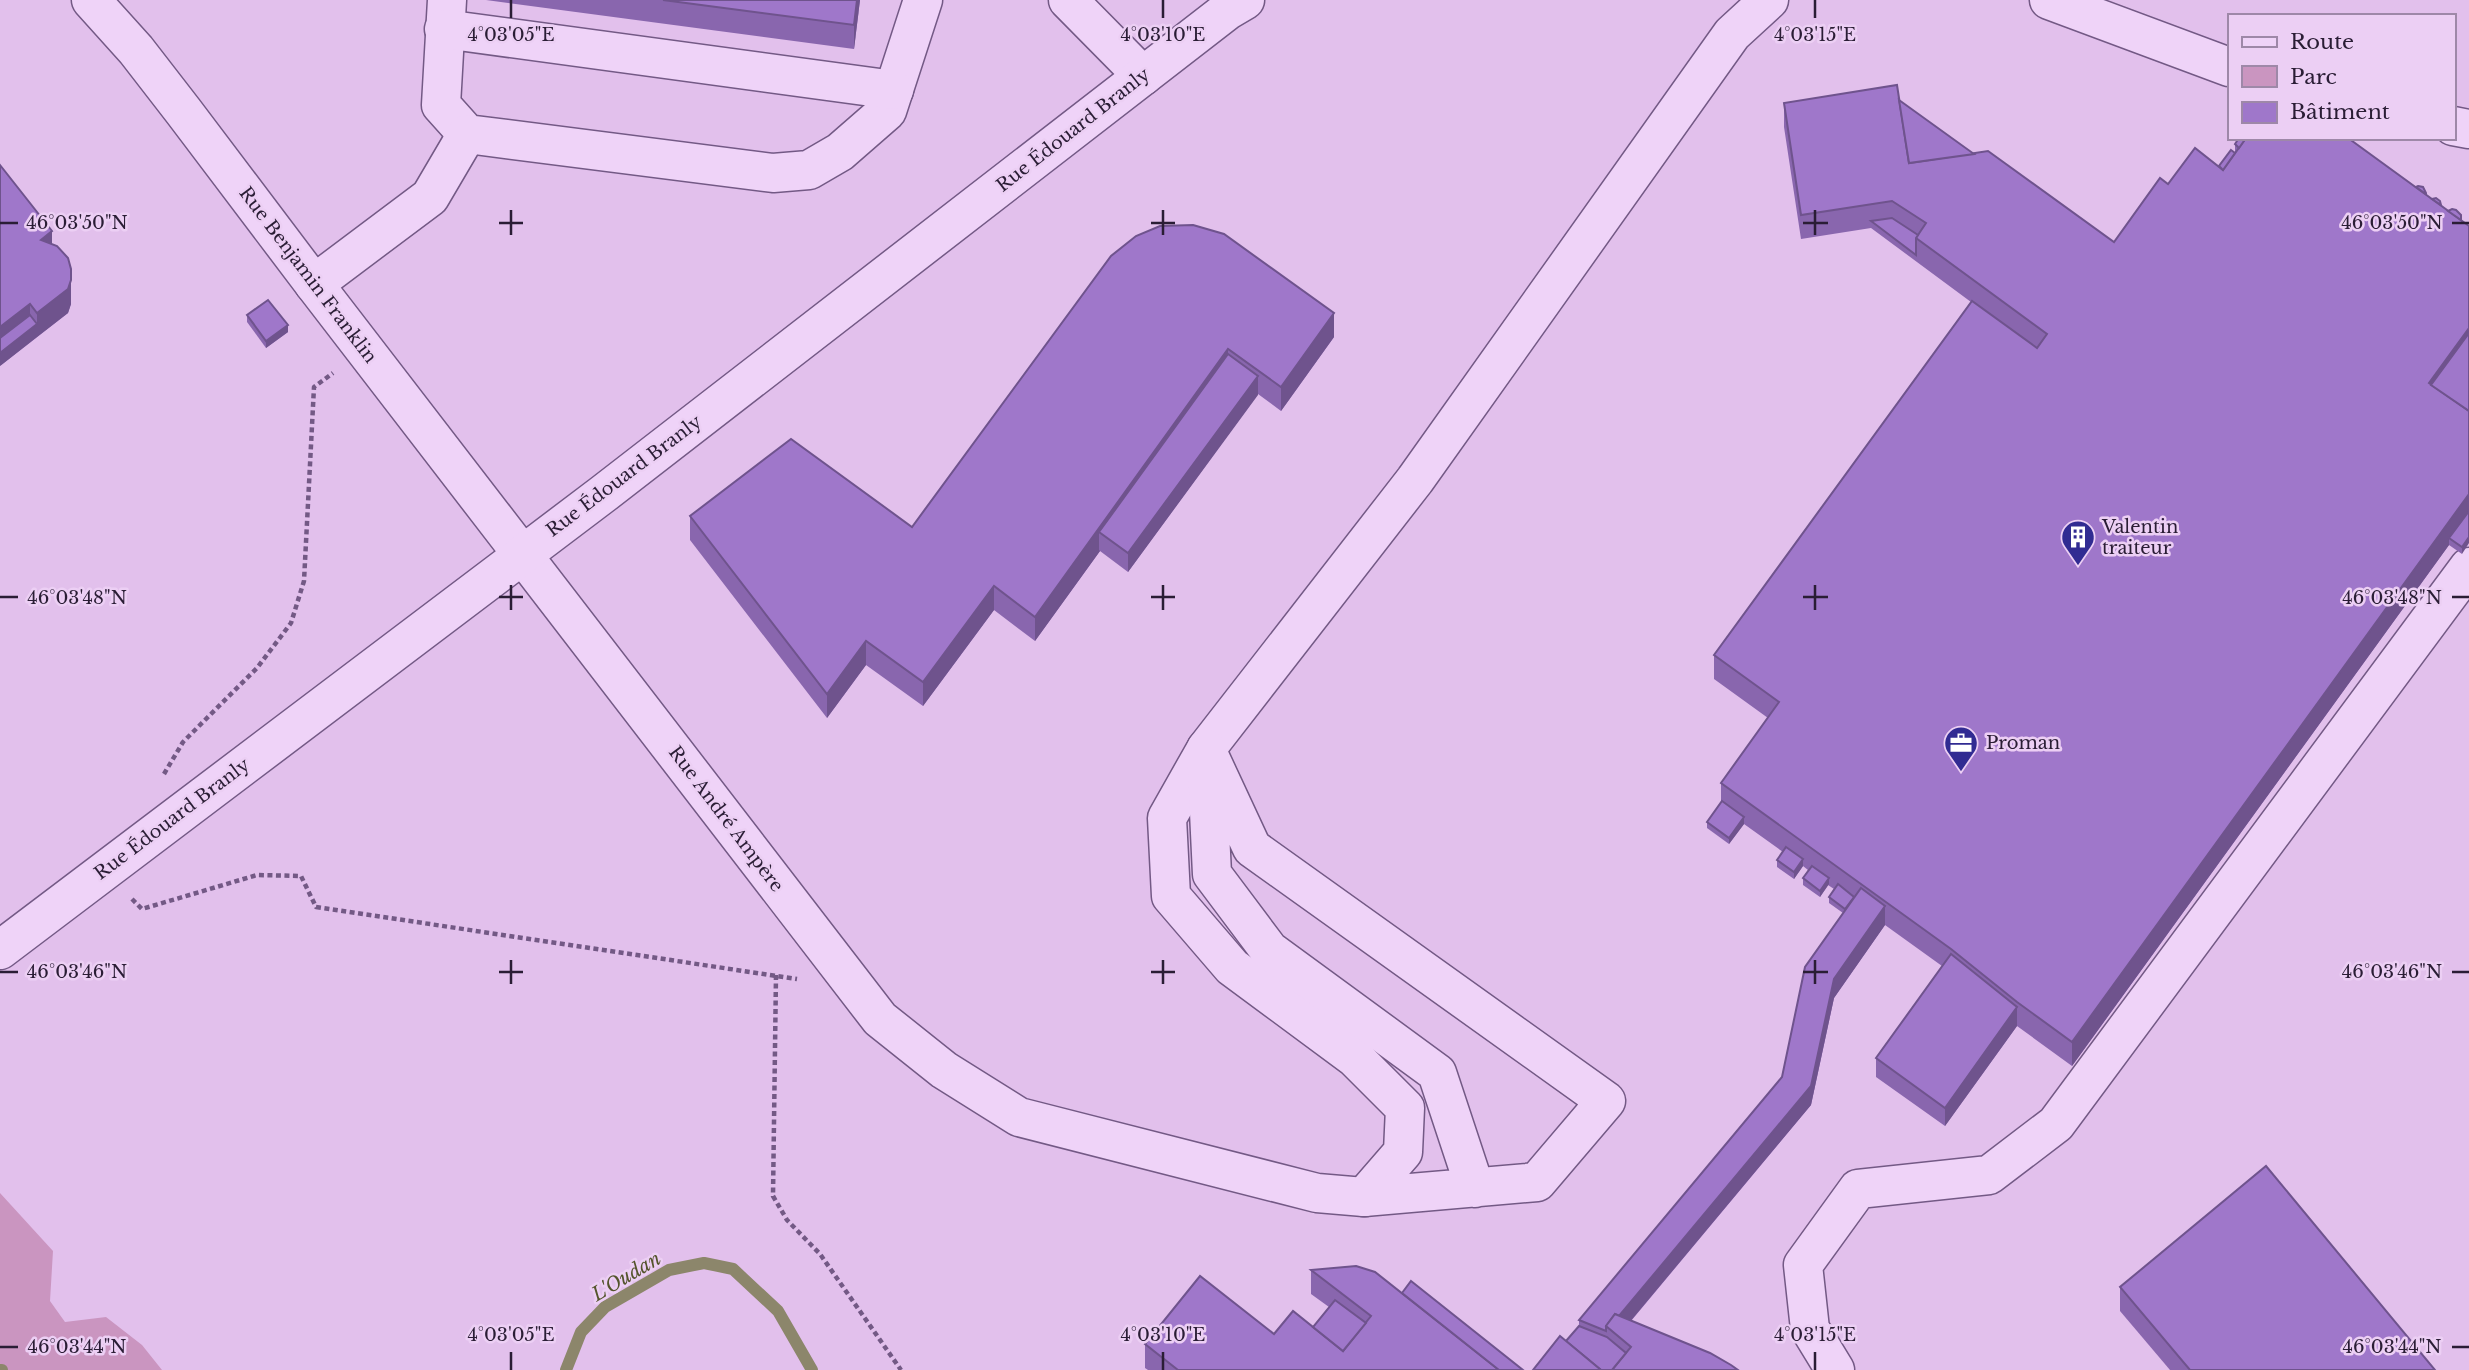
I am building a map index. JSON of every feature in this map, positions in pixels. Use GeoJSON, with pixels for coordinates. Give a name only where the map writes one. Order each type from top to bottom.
{"type":"FeatureCollection","features":[{"type":"Feature","properties":{"kind":"street","name":"Rue Benjamin Franklin"},"geometry":{"type":"LineString","coordinates":[[90,0],[136,50],[522,554]]}},
{"type":"Feature","properties":{"kind":"street"},"geometry":{"type":"LineString","coordinates":[[894,90],[445,15],[441,104],[467,134],[774,173],[809,170],[840,152],[887,111],[894,90],[923,0]]}},
{"type":"Feature","properties":{"kind":"street"},"geometry":{"type":"LineString","coordinates":[[1068,0],[1143,76]]}},
{"type":"Feature","properties":{"kind":"street","name":"Rue Édouard Branly"},"geometry":{"type":"LineString","coordinates":[[0,950],[522,554],[1228,10],[1245,0]]}},
{"type":"Feature","properties":{"kind":"street"},"geometry":{"type":"LineString","coordinates":[[1364,1197],[1403,1152],[1405,1108],[1355,1058],[1232,967],[1171,896],[1167,818],[1206,749],[1415,480],[1732,34],[1769,0]]}},
{"type":"Feature","properties":{"kind":"street"},"geometry":{"type":"LineString","coordinates":[[2049,0],[2228,67]]}},
{"type":"Feature","properties":{"kind":"street"},"geometry":{"type":"LineString","coordinates":[[314,284],[430,197],[467,134]]}},
{"type":"Feature","properties":{"kind":"street","name":"Rue André Ampère"},"geometry":{"type":"LineString","coordinates":[[522,554],[880,1018],[944,1070],[1019,1117],[1317,1193],[1364,1197],[1536,1182],[1606,1101],[1252,848],[1206,749]]}},
{"type":"Feature","properties":{"kind":"street"},"geometry":{"type":"LineString","coordinates":[[1835,1370],[1810,1329],[1803,1265],[1858,1188],[1989,1175],[2056,1124],[2469,567]]}},
{"type":"Feature","properties":{"kind":"street"},"geometry":{"type":"LineString","coordinates":[[1206,749],[1212,874],[1269,950],[1437,1073],[1475,1188]]}},
{"type":"Feature","properties":{"kind":"path"},"geometry":{"type":"LineString","coordinates":[[162,777],[183,742],[257,668],[291,623],[304,581],[314,387],[364,349]]}},
{"type":"Feature","properties":{"kind":"path"},"geometry":{"type":"LineString","coordinates":[[105,871],[142,909],[257,875],[301,876],[316,907],[856,988]]}},
{"type":"Feature","properties":{"kind":"path"},"geometry":{"type":"LineString","coordinates":[[776,975],[773,1196],[787,1220],[820,1254],[901,1370]]}},
{"type":"Feature","properties":{"kind":"green space"},"geometry":{"type":"Polygon","coordinates":[[[0,1193],[53,1251],[50,1301],[65,1322],[106,1317],[142,1345],[162,1370],[0,1370],[0,1193]]]}},
{"type":"Feature","properties":{"kind":"building"},"geometry":{"type":"Polygon","coordinates":[[[663,0],[857,0],[854,25],[663,0]]]}},
{"type":"Feature","properties":{"kind":"building","name":"Valentin traiteur"},"geometry":{"type":"Polygon","coordinates":[[[1897,85],[1909,163],[1988,151],[2114,242],[2160,178],[2168,184],[2195,148],[2223,170],[2245,140],[2351,140],[2469,226],[2469,328],[2429,383],[2469,411],[2469,494],[2072,1042],[1951,949],[1721,783],[1779,702],[1714,655],[1972,301],[2037,348],[2047,334],[1916,238],[1926,223],[1892,201],[1801,215],[1784,103],[1897,85]]]}},
{"type":"Feature","properties":{"kind":"building"},"geometry":{"type":"Polygon","coordinates":[[[1899,100],[1974,154],[1909,163],[1899,100]]]}},
{"type":"Feature","properties":{"kind":"building"},"geometry":{"type":"Polygon","coordinates":[[[2238,140],[2245,140],[2239,148],[2235,144],[2238,140]]]}},
{"type":"Feature","properties":{"kind":"building"},"geometry":{"type":"Polygon","coordinates":[[[2231,150],[2235,153],[2223,170],[2219,166],[2231,150]]]}},
{"type":"Feature","properties":{"kind":"building"},"geometry":{"type":"Polygon","coordinates":[[[0,165],[52,231],[41,240],[57,246],[68,258],[71,280],[68,289],[37,313],[30,304],[0,327],[0,165]]]}},
{"type":"Feature","properties":{"kind":"building"},"geometry":{"type":"Polygon","coordinates":[[[2452,209],[2461,215],[2461,220],[2448,211],[2452,209]]]}},
{"type":"Feature","properties":{"kind":"building"},"geometry":{"type":"Polygon","coordinates":[[[1892,218],[1918,235],[1916,255],[1871,221],[1892,218]]]}},
{"type":"Feature","properties":{"kind":"building"},"geometry":{"type":"Polygon","coordinates":[[[1193,225],[1224,234],[1334,313],[1281,387],[1228,349],[1035,617],[994,586],[923,682],[866,641],[827,694],[690,516],[791,439],[912,527],[1111,256],[1136,236],[1160,226],[1193,225]]]}},
{"type":"Feature","properties":{"kind":"building"},"geometry":{"type":"Polygon","coordinates":[[[268,300],[288,325],[266,341],[247,315],[268,300]]]}},
{"type":"Feature","properties":{"kind":"building"},"geometry":{"type":"Polygon","coordinates":[[[30,315],[37,324],[0,353],[0,338],[30,315]]]}},
{"type":"Feature","properties":{"kind":"building"},"geometry":{"type":"Polygon","coordinates":[[[2469,333],[2469,411],[2431,385],[2469,333]]]}},
{"type":"Feature","properties":{"kind":"building"},"geometry":{"type":"Polygon","coordinates":[[[1228,354],[1258,376],[1128,553],[1099,532],[1228,354]]]}},
{"type":"Feature","properties":{"kind":"building"},"geometry":{"type":"Polygon","coordinates":[[[2469,511],[2469,537],[2462,547],[2449,538],[2469,511]]]}},
{"type":"Feature","properties":{"kind":"building"},"geometry":{"type":"Polygon","coordinates":[[[1722,801],[1744,817],[1729,838],[1707,822],[1722,801]]]}},
{"type":"Feature","properties":{"kind":"building"},"geometry":{"type":"Polygon","coordinates":[[[1786,847],[1803,859],[1794,872],[1777,860],[1786,847]]]}},
{"type":"Feature","properties":{"kind":"building"},"geometry":{"type":"Polygon","coordinates":[[[1812,866],[1829,878],[1820,891],[1803,878],[1812,866]]]}},
{"type":"Feature","properties":{"kind":"building"},"geometry":{"type":"Polygon","coordinates":[[[1838,884],[1854,897],[1845,909],[1829,897],[1838,884]]]}},
{"type":"Feature","properties":{"kind":"building"},"geometry":{"type":"Polygon","coordinates":[[[1861,888],[1885,906],[1834,979],[1811,1086],[1619,1316],[1615,1314],[1606,1326],[1606,1331],[1579,1320],[1782,1077],[1805,967],[1861,888]]]}},
{"type":"Feature","properties":{"kind":"building"},"geometry":{"type":"Polygon","coordinates":[[[1951,954],[2017,1007],[1945,1108],[1876,1058],[1951,954]]]}},
{"type":"Feature","properties":{"kind":"building"},"geometry":{"type":"Polygon","coordinates":[[[2266,1166],[2435,1370],[2190,1370],[2120,1287],[2266,1166]]]}},
{"type":"Feature","properties":{"kind":"building"},"geometry":{"type":"Polygon","coordinates":[[[1356,1266],[1375,1272],[1499,1370],[1178,1370],[1145,1344],[1200,1276],[1274,1334],[1293,1311],[1343,1351],[1371,1316],[1311,1270],[1356,1266]]]}},
{"type":"Feature","properties":{"kind":"building"},"geometry":{"type":"Polygon","coordinates":[[[1411,1281],[1523,1370],[1499,1370],[1402,1293],[1411,1281]]]}},
{"type":"Feature","properties":{"kind":"building"},"geometry":{"type":"Polygon","coordinates":[[[1335,1300],[1366,1323],[1343,1351],[1313,1327],[1335,1300]]]}},
{"type":"Feature","properties":{"kind":"building"},"geometry":{"type":"Polygon","coordinates":[[[1615,1314],[1710,1353],[1738,1370],[1612,1370],[1631,1347],[1606,1326],[1615,1314]]]}},
{"type":"Feature","properties":{"kind":"building"},"geometry":{"type":"Polygon","coordinates":[[[1579,1326],[1607,1337],[1626,1353],[1612,1370],[1601,1370],[1566,1341],[1579,1326]]]}},
{"type":"Feature","properties":{"kind":"building"},"geometry":{"type":"Polygon","coordinates":[[[1560,1336],[1601,1370],[1533,1370],[1560,1336]]]}},
{"type":"Feature","properties":{"kind":"waterway","name":"L'Oudan"},"geometry":{"type":"LineString","coordinates":[[566,1370],[581,1332],[605,1307],[669,1270],[704,1263],[733,1269],[778,1311],[812,1370]]}},
{"type":"Feature","properties":{"kind":"place","name":"Valentin traiteur"},"geometry":{"type":"Point","coordinates":[2078,567]}},
{"type":"Feature","properties":{"kind":"place","name":"Proman"},"geometry":{"type":"Point","coordinates":[1961,773]}}]}
